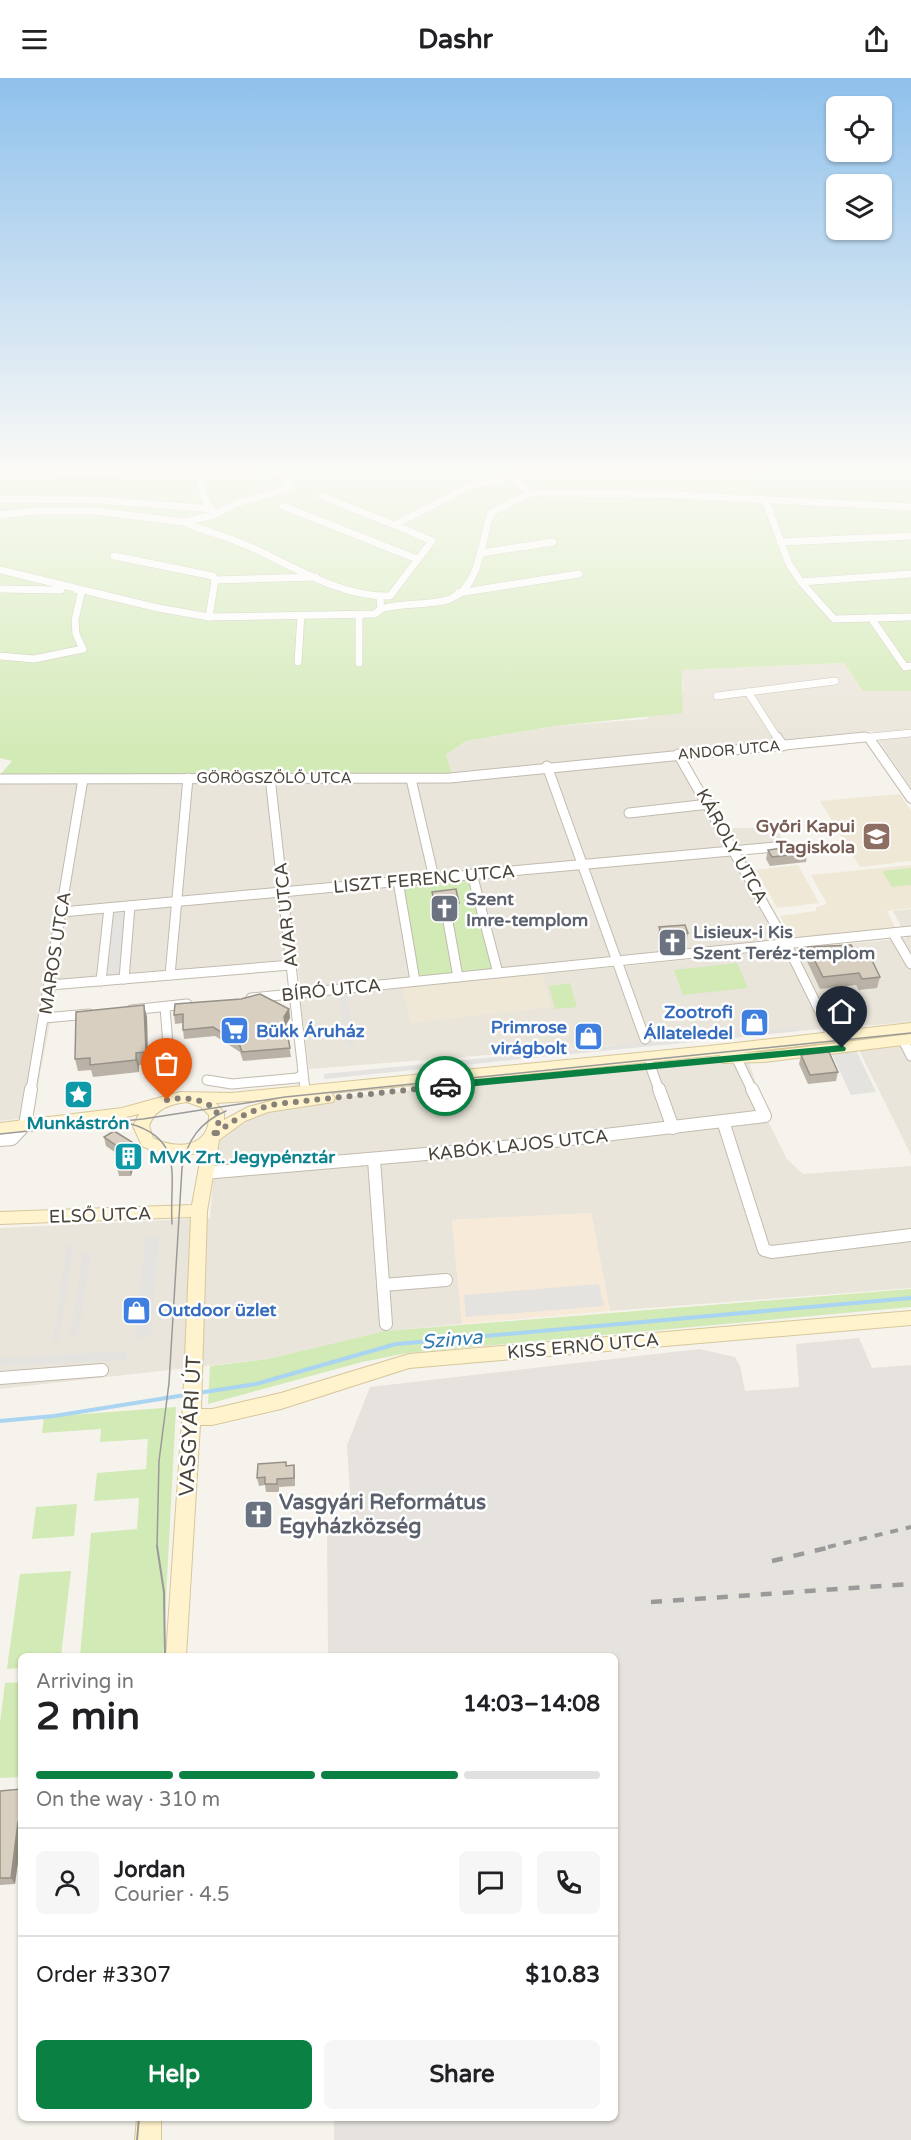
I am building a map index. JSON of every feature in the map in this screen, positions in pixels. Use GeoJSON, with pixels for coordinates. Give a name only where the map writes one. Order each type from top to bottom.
{"type":"FeatureCollection","features":[{"type":"Feature","properties":{"kind":"street"},"geometry":{"type":"LineString","coordinates":[[155,564],[213,576],[215,580],[209,616]]}},
{"type":"Feature","properties":{"kind":"street"},"geometry":{"type":"LineString","coordinates":[[291,564],[380,599],[390,596],[413,564]]}},
{"type":"Feature","properties":{"kind":"street"},"geometry":{"type":"LineString","coordinates":[[0,570],[158,608],[209,616],[359,615],[375,614],[393,605],[450,599],[458,593],[478,564]]}},
{"type":"Feature","properties":{"kind":"street"},"geometry":{"type":"LineString","coordinates":[[792,564],[801,582],[834,619],[911,616]]}},
{"type":"Feature","properties":{"kind":"street"},"geometry":{"type":"LineString","coordinates":[[458,593],[579,574]]}},
{"type":"Feature","properties":{"kind":"street"},"geometry":{"type":"LineString","coordinates":[[801,582],[911,574]]}},
{"type":"Feature","properties":{"kind":"street"},"geometry":{"type":"LineString","coordinates":[[215,580],[320,577]]}},
{"type":"Feature","properties":{"kind":"street"},"geometry":{"type":"LineString","coordinates":[[0,589],[82,590]]}},
{"type":"Feature","properties":{"kind":"street"},"geometry":{"type":"LineString","coordinates":[[0,656],[34,659],[83,649],[74,635],[74,616],[82,590]]}},
{"type":"Feature","properties":{"kind":"street"},"geometry":{"type":"LineString","coordinates":[[380,599],[381,609]]}},
{"type":"Feature","properties":{"kind":"street"},"geometry":{"type":"LineString","coordinates":[[298,662],[301,615]]}},
{"type":"Feature","properties":{"kind":"street"},"geometry":{"type":"LineString","coordinates":[[359,615],[359,663]]}},
{"type":"Feature","properties":{"kind":"street"},"geometry":{"type":"LineString","coordinates":[[871,618],[905,667],[911,666]]}},
{"type":"Feature","properties":{"kind":"street"},"geometry":{"type":"LineString","coordinates":[[717,696],[835,681]]}},
{"type":"Feature","properties":{"kind":"street"},"geometry":{"type":"LineString","coordinates":[[747,692],[783,746]]}},
{"type":"Feature","properties":{"kind":"street","name":"ANDOR UTCA"},"geometry":{"type":"LineString","coordinates":[[547,766],[911,733]]}},
{"type":"Feature","properties":{"kind":"street"},"geometry":{"type":"LineString","coordinates":[[869,738],[911,798]]}},
{"type":"Feature","properties":{"kind":"street","name":"KÁROLY UTCA"},"geometry":{"type":"LineString","coordinates":[[678,754],[709,804],[787,945],[832,1036]]}},
{"type":"Feature","properties":{"kind":"street"},"geometry":{"type":"LineString","coordinates":[[547,766],[645,1039]]}},
{"type":"Feature","properties":{"kind":"street","name":"GÖRÖGSZŐLŐ UTCA"},"geometry":{"type":"LineString","coordinates":[[0,779],[270,777],[411,779],[450,778],[547,766]]}},
{"type":"Feature","properties":{"kind":"street","name":"AVAR UTCA"},"geometry":{"type":"LineString","coordinates":[[270,777],[303,1085]]}},
{"type":"Feature","properties":{"kind":"street"},"geometry":{"type":"LineString","coordinates":[[170,975],[188,778]]}},
{"type":"Feature","properties":{"kind":"street","name":"MAROS UTCA"},"geometry":{"type":"LineString","coordinates":[[25,1125],[83,779]]}},
{"type":"Feature","properties":{"kind":"street"},"geometry":{"type":"LineString","coordinates":[[411,779],[434,878]]}},
{"type":"Feature","properties":{"kind":"street"},"geometry":{"type":"LineString","coordinates":[[629,813],[709,804]]}},
{"type":"Feature","properties":{"kind":"street","name":"LISZT FERENC UTCA"},"geometry":{"type":"LineString","coordinates":[[62,912],[786,846]]}},
{"type":"Feature","properties":{"kind":"street"},"geometry":{"type":"LineString","coordinates":[[472,874],[498,973]]}},
{"type":"Feature","properties":{"kind":"street"},"geometry":{"type":"LineString","coordinates":[[399,881],[415,981]]}},
{"type":"Feature","properties":{"kind":"street"},"geometry":{"type":"LineString","coordinates":[[124,979],[130,906]]}},
{"type":"Feature","properties":{"kind":"street"},"geometry":{"type":"LineString","coordinates":[[100,981],[109,908]]}},
{"type":"Feature","properties":{"kind":"street"},"geometry":{"type":"LineString","coordinates":[[447,916],[458,977]]}},
{"type":"Feature","properties":{"kind":"street","name":"BÍRÓ UTCA"},"geometry":{"type":"LineString","coordinates":[[236,999],[911,931]]}},
{"type":"Feature","properties":{"kind":"street"},"geometry":{"type":"LineString","coordinates":[[893,933],[911,964]]}},
{"type":"Feature","properties":{"kind":"street"},"geometry":{"type":"LineString","coordinates":[[50,985],[291,964]]}},
{"type":"Feature","properties":{"kind":"street"},"geometry":{"type":"LineString","coordinates":[[121,1011],[201,1003]]}},
{"type":"Feature","properties":{"kind":"street"},"geometry":{"type":"LineString","coordinates":[[165,1007],[168,1045],[173,1058]]}},
{"type":"Feature","properties":{"kind":"street"},"geometry":{"type":"LineString","coordinates":[[44,1018],[99,1013]]}},
{"type":"Feature","properties":{"kind":"street"},"geometry":{"type":"LineString","coordinates":[[0,1129],[114,1114],[158,1104],[176,1097],[231,1098],[303,1085],[709,1051],[832,1036],[908,1035]]}},
{"type":"Feature","properties":{"kind":"street"},"geometry":{"type":"LineString","coordinates":[[158,1104],[143,1119],[141,1131],[147,1142],[164,1151],[191,1150],[237,1117],[252,1110],[276,1104],[650,1065],[842,1048],[908,1035]]}},
{"type":"Feature","properties":{"kind":"street"},"geometry":{"type":"LineString","coordinates":[[908,1035],[911,1056]]}},
{"type":"Feature","properties":{"kind":"street","name":"KABÓK LAJOS UTCA"},"geometry":{"type":"LineString","coordinates":[[204,1173],[375,1160],[765,1116],[736,1057]]}},
{"type":"Feature","properties":{"kind":"street"},"geometry":{"type":"LineString","coordinates":[[650,1065],[673,1128]]}},
{"type":"Feature","properties":{"kind":"street"},"geometry":{"type":"LineString","coordinates":[[207,1080],[232,1084],[297,1078],[303,1085]]}},
{"type":"Feature","properties":{"kind":"street"},"geometry":{"type":"LineString","coordinates":[[196,1098],[206,1102],[217,1114],[218,1126],[212,1137]]}},
{"type":"Feature","properties":{"kind":"street"},"geometry":{"type":"LineString","coordinates":[[723,1121],[765,1250],[772,1252],[911,1234]]}},
{"type":"Feature","properties":{"kind":"street"},"geometry":{"type":"LineString","coordinates":[[0,1140],[12,1139],[25,1125]]}},
{"type":"Feature","properties":{"kind":"street","name":"VASGYÁRI ÚT"},"geometry":{"type":"LineString","coordinates":[[176,1653],[193,1380],[200,1203],[212,1137]]}},
{"type":"Feature","properties":{"kind":"street","name":"VASGYÁRI ÚT"},"geometry":{"type":"LineString","coordinates":[[164,1151],[185,1157],[195,1164],[200,1203]]}},
{"type":"Feature","properties":{"kind":"street"},"geometry":{"type":"LineString","coordinates":[[375,1160],[386,1324]]}},
{"type":"Feature","properties":{"kind":"street","name":"ELSŐ UTCA"},"geometry":{"type":"LineString","coordinates":[[0,1218],[200,1203]]}},
{"type":"Feature","properties":{"kind":"street"},"geometry":{"type":"LineString","coordinates":[[383,1284],[446,1280]]}},
{"type":"Feature","properties":{"kind":"street","name":"KISS ERNŐ UTCA"},"geometry":{"type":"LineString","coordinates":[[191,1408],[212,1417],[281,1401],[409,1361],[911,1318]]}},
{"type":"Feature","properties":{"kind":"street"},"geometry":{"type":"LineString","coordinates":[[0,1378],[102,1370]]}},
{"type":"Feature","properties":{"kind":"street"},"geometry":{"type":"LineString","coordinates":[[148,2140],[149,2121]]}},
{"type":"Feature","properties":{"kind":"shaded area"},"geometry":{"type":"Polygon","coordinates":[[[844,663],[863,691],[911,691],[911,788],[872,731],[679,750],[724,828],[778,828],[784,848],[743,853],[790,940],[416,984],[302,995],[296,959],[58,981],[32,1117],[0,1121],[0,776],[452,774],[446,755],[466,741],[555,726],[646,719],[684,689],[681,670],[844,663]]]}},
{"type":"Feature","properties":{"kind":"shaded area","name":"Győri Kapui Tagiskola"},"geometry":{"type":"Polygon","coordinates":[[[900,794],[911,811],[911,861],[860,867],[820,801],[900,794]]]}},
{"type":"Feature","properties":{"kind":"shaded area"},"geometry":{"type":"Polygon","coordinates":[[[798,865],[819,903],[777,908],[756,870],[798,865]]]}},
{"type":"Feature","properties":{"kind":"shaded area"},"geometry":{"type":"Polygon","coordinates":[[[911,865],[911,908],[887,911],[896,929],[794,941],[780,916],[816,911],[816,907],[827,904],[811,875],[911,865]]]}},
{"type":"Feature","properties":{"kind":"shaded area"},"geometry":{"type":"Polygon","coordinates":[[[911,909],[911,1022],[309,1069],[300,998],[907,938],[893,911],[911,909]]]}},
{"type":"Feature","properties":{"kind":"shaded area"},"geometry":{"type":"Polygon","coordinates":[[[126,912],[118,974],[105,975],[113,913],[126,912]]]}},
{"type":"Feature","properties":{"kind":"shaded area"},"geometry":{"type":"Polygon","coordinates":[[[542,973],[552,1007],[410,1023],[402,986],[542,973]]]}},
{"type":"Feature","properties":{"kind":"shaded area"},"geometry":{"type":"Polygon","coordinates":[[[347,995],[354,1046],[346,1046],[339,996],[347,995]]]}},
{"type":"Feature","properties":{"kind":"shaded area"},"geometry":{"type":"Polygon","coordinates":[[[798,1027],[800,1031],[324,1079],[324,1074],[798,1027]]]}},
{"type":"Feature","properties":{"kind":"shaded area"},"geometry":{"type":"Polygon","coordinates":[[[911,1041],[911,1155],[857,1046],[911,1041]]]}},
{"type":"Feature","properties":{"kind":"shaded area"},"geometry":{"type":"Polygon","coordinates":[[[855,1048],[876,1092],[851,1095],[830,1050],[855,1048]]]}},
{"type":"Feature","properties":{"kind":"shaded area"},"geometry":{"type":"Polygon","coordinates":[[[726,1058],[748,1059],[769,1123],[787,1159],[803,1174],[911,1166],[911,1288],[610,1311],[591,1213],[452,1220],[462,1324],[385,1331],[268,1359],[0,1389],[0,1228],[210,1218],[216,1141],[265,1109],[300,1102],[726,1058]]]}},
{"type":"Feature","properties":{"kind":"shaded area"},"geometry":{"type":"Polygon","coordinates":[[[591,1213],[610,1311],[462,1324],[452,1220],[591,1213]]]}},
{"type":"Feature","properties":{"kind":"shaded area"},"geometry":{"type":"Polygon","coordinates":[[[159,1236],[151,1337],[136,1338],[145,1237],[159,1236]]]}},
{"type":"Feature","properties":{"kind":"shaded area"},"geometry":{"type":"Polygon","coordinates":[[[74,1245],[59,1340],[53,1340],[67,1246],[74,1245]]]}},
{"type":"Feature","properties":{"kind":"shaded area"},"geometry":{"type":"Polygon","coordinates":[[[91,1253],[78,1337],[70,1337],[83,1254],[91,1253]]]}},
{"type":"Feature","properties":{"kind":"shaded area"},"geometry":{"type":"Polygon","coordinates":[[[599,1284],[604,1306],[466,1317],[464,1295],[599,1284]]]}},
{"type":"Feature","properties":{"kind":"shaded area"},"geometry":{"type":"Polygon","coordinates":[[[859,1338],[872,1368],[911,1365],[911,2140],[334,2140],[334,2121],[618,2121],[618,1653],[328,1653],[327,1530],[352,1526],[347,1445],[370,1387],[699,1349],[735,1357],[740,1366],[745,1391],[799,1387],[796,1344],[859,1338]]]}},
{"type":"Feature","properties":{"kind":"shaded area"},"geometry":{"type":"Polygon","coordinates":[[[127,1351],[126,1360],[0,1366],[0,1358],[127,1351]]]}},
{"type":"Feature","properties":{"kind":"green space"},"geometry":{"type":"Polygon","coordinates":[[[0,564],[911,564],[911,691],[863,691],[844,663],[682,670],[683,713],[555,726],[466,741],[446,755],[452,774],[0,775],[12,761],[0,758],[0,564]]]}},
{"type":"Feature","properties":{"kind":"green space"},"geometry":{"type":"Polygon","coordinates":[[[911,868],[911,885],[892,887],[882,871],[911,868]]]}},
{"type":"Feature","properties":{"kind":"green space"},"geometry":{"type":"Polygon","coordinates":[[[479,877],[500,977],[416,985],[402,883],[479,877]]]}},
{"type":"Feature","properties":{"kind":"green space"},"geometry":{"type":"Polygon","coordinates":[[[737,963],[748,988],[683,995],[674,970],[737,963]]]}},
{"type":"Feature","properties":{"kind":"green space"},"geometry":{"type":"Polygon","coordinates":[[[570,983],[577,1007],[555,1009],[549,986],[570,983]]]}},
{"type":"Feature","properties":{"kind":"green space"},"geometry":{"type":"Polygon","coordinates":[[[911,1289],[911,1307],[407,1353],[362,1362],[208,1404],[210,1366],[268,1359],[385,1331],[911,1289]]]}},
{"type":"Feature","properties":{"kind":"green space"},"geometry":{"type":"Polygon","coordinates":[[[176,1407],[163,1653],[80,1653],[91,1533],[137,1529],[139,1498],[94,1501],[97,1473],[146,1469],[148,1439],[100,1442],[101,1429],[42,1433],[44,1417],[176,1407]]]}},
{"type":"Feature","properties":{"kind":"green space"},"geometry":{"type":"Polygon","coordinates":[[[77,1504],[74,1536],[32,1539],[36,1507],[77,1504]]]}},
{"type":"Feature","properties":{"kind":"green space"},"geometry":{"type":"Polygon","coordinates":[[[71,1571],[61,1653],[18,1653],[18,1668],[7,1669],[20,1574],[71,1571]]]}},
{"type":"Feature","properties":{"kind":"green space"},"geometry":{"type":"Polygon","coordinates":[[[18,1682],[18,1777],[0,1778],[0,1723],[5,1683],[18,1682]]]}},
{"type":"Feature","properties":{"kind":"building"},"geometry":{"type":"Polygon","coordinates":[[[803,845],[807,853],[772,857],[768,850],[803,845]]]}},
{"type":"Feature","properties":{"kind":"building"},"geometry":{"type":"Polygon","coordinates":[[[456,889],[459,903],[454,903],[446,897],[440,905],[435,905],[432,892],[456,889]]]}},
{"type":"Feature","properties":{"kind":"building"},"geometry":{"type":"Polygon","coordinates":[[[685,925],[688,933],[662,936],[659,927],[685,925]]]}},
{"type":"Feature","properties":{"kind":"building"},"geometry":{"type":"Polygon","coordinates":[[[851,945],[856,953],[868,952],[880,977],[862,979],[859,973],[823,977],[808,947],[851,945]]]}},
{"type":"Feature","properties":{"kind":"building","name":"Bükk Áruház"},"geometry":{"type":"Polygon","coordinates":[[[260,994],[289,1009],[284,1017],[290,1048],[242,1052],[239,1043],[213,1027],[183,1030],[183,1014],[174,1015],[175,1004],[241,999],[260,994]]]}},
{"type":"Feature","properties":{"kind":"building"},"geometry":{"type":"Polygon","coordinates":[[[144,1005],[146,1052],[136,1053],[136,1060],[90,1065],[90,1058],[75,1059],[76,1012],[144,1005]]]}},
{"type":"Feature","properties":{"kind":"building"},"geometry":{"type":"Polygon","coordinates":[[[829,1052],[838,1072],[810,1075],[801,1055],[829,1052]]]}},
{"type":"Feature","properties":{"kind":"building"},"geometry":{"type":"Polygon","coordinates":[[[114,1131],[132,1142],[134,1149],[129,1167],[117,1167],[119,1152],[117,1146],[104,1137],[114,1131]]]}},
{"type":"Feature","properties":{"kind":"building"},"geometry":{"type":"Polygon","coordinates":[[[286,1462],[286,1466],[294,1465],[294,1478],[277,1479],[277,1484],[265,1484],[265,1477],[257,1478],[258,1464],[286,1462]]]}},
{"type":"Feature","properties":{"kind":"building"},"geometry":{"type":"Polygon","coordinates":[[[18,1789],[18,1822],[11,1878],[0,1878],[0,1791],[18,1789]]]}},
{"type":"Feature","properties":{"kind":"waterway","name":"Szinva"},"geometry":{"type":"LineString","coordinates":[[198,1393],[256,1384],[396,1344],[911,1298]]}},
{"type":"Feature","properties":{"kind":"waterway","name":"Szinva"},"geometry":{"type":"LineString","coordinates":[[0,1421],[54,1416],[185,1395]]}},
{"type":"Feature","properties":{"kind":"tram line"},"geometry":{"type":"LineString","coordinates":[[0,1134],[143,1119],[285,1097],[911,1033]]}},
{"type":"Feature","properties":{"kind":"tram line"},"geometry":{"type":"LineString","coordinates":[[157,1546],[159,1461],[169,1383],[182,1168],[187,1149],[196,1133],[202,1126],[226,1111]]}},
{"type":"Feature","properties":{"kind":"tram line"},"geometry":{"type":"LineString","coordinates":[[131,1124],[148,1131],[160,1140],[167,1151],[172,1177],[172,1224]]}},
{"type":"Feature","properties":{"kind":"tram line"},"geometry":{"type":"LineString","coordinates":[[157,1546],[164,1592],[165,1653]]}},
{"type":"Feature","properties":{"kind":"tram line"},"geometry":{"type":"LineString","coordinates":[[137,2140],[139,2121]]}},
{"type":"Feature","properties":{"kind":"railway"},"geometry":{"type":"LineString","coordinates":[[828,1547],[911,1527]]}},
{"type":"Feature","properties":{"kind":"railway"},"geometry":{"type":"LineString","coordinates":[[772,1561],[835,1546]]}},
{"type":"Feature","properties":{"kind":"railway"},"geometry":{"type":"LineString","coordinates":[[651,1602],[911,1584]]}},
{"type":"Feature","properties":{"kind":"way so far"},"geometry":{"type":"LineString","coordinates":[[167,1100],[187,1097],[206,1102],[217,1114],[218,1126],[212,1137],[237,1117],[252,1110],[276,1104],[445,1086]]}},
{"type":"Feature","properties":{"kind":"place","name":"Győri Kapui Tagiskola"},"geometry":{"type":"Point","coordinates":[876,836]}},
{"type":"Feature","properties":{"kind":"place","name":"Szent Imre-templom"},"geometry":{"type":"Point","coordinates":[445,909]}},
{"type":"Feature","properties":{"kind":"place","name":"Lisieux-i Kis Szent Teréz-templom"},"geometry":{"type":"Point","coordinates":[672,942]}},
{"type":"Feature","properties":{"kind":"place","name":"Zootrofi Állateledel"},"geometry":{"type":"Point","coordinates":[754,1022]}},
{"type":"Feature","properties":{"kind":"place","name":"Bükk Áruház"},"geometry":{"type":"Point","coordinates":[235,1031]}},
{"type":"Feature","properties":{"kind":"place","name":"Primrose virágbolt"},"geometry":{"type":"Point","coordinates":[588,1037]}},
{"type":"Feature","properties":{"kind":"place","name":"Munkástrón"},"geometry":{"type":"Point","coordinates":[78,1094]}},
{"type":"Feature","properties":{"kind":"place","name":"MVK Zrt. Jegypénztár"},"geometry":{"type":"Point","coordinates":[128,1157]}},
{"type":"Feature","properties":{"kind":"place","name":"Outdoor üzlet"},"geometry":{"type":"Point","coordinates":[137,1310]}},
{"type":"Feature","properties":{"kind":"place","name":"Vasgyári Református Egyházközség"},"geometry":{"type":"Point","coordinates":[258,1514]}},
{"type":"Feature","properties":{"kind":"route"},"geometry":{"type":"LineString","coordinates":[[445,1086],[842,1048]]}}]}
